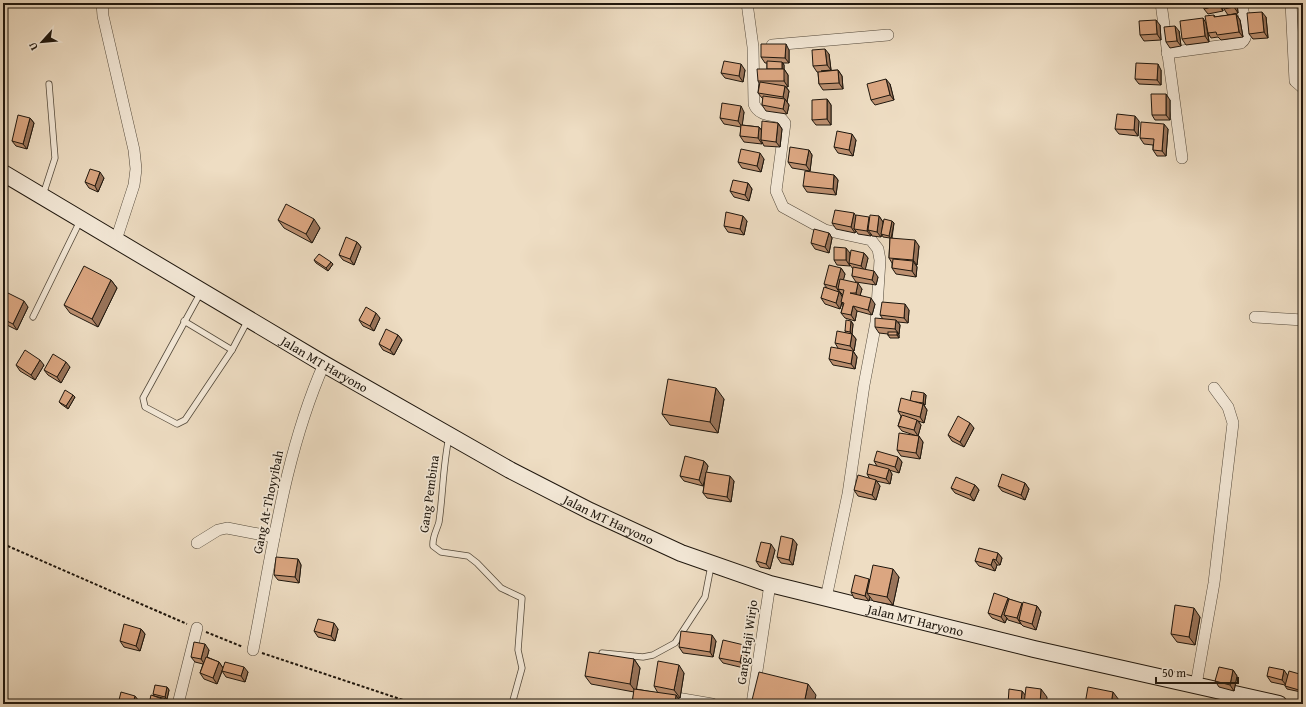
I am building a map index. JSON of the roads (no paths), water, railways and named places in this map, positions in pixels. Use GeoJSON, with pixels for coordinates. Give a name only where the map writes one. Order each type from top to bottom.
{"type":"FeatureCollection","features":[{"type":"Feature","properties":{"kind":"main road","name":"Jalan MT Haryono"},"geometry":{"type":"LineString","coordinates":[[3,173],[324,364],[543,487],[590,511],[681,553],[770,584],[930,624],[1196,685],[1224,698],[1279,704]]}},
{"type":"Feature","properties":{"kind":"street"},"geometry":{"type":"LineString","coordinates":[[102,3],[134,150],[136,169],[134,185],[116,240]]}},
{"type":"Feature","properties":{"kind":"street"},"geometry":{"type":"LineString","coordinates":[[746,3],[753,47],[754,104],[756,110],[780,117],[784,123],[776,191],[783,207],[825,230],[871,240],[878,249],[880,260],[876,322],[864,384],[848,494],[826,598]]}},
{"type":"Feature","properties":{"kind":"street"},"geometry":{"type":"LineString","coordinates":[[1161,3],[1182,158]]}},
{"type":"Feature","properties":{"kind":"street"},"geometry":{"type":"LineString","coordinates":[[1167,53],[1241,43],[1246,34],[1241,3]]}},
{"type":"Feature","properties":{"kind":"street"},"geometry":{"type":"LineString","coordinates":[[1291,3],[1295,81],[1303,88]]}},
{"type":"Feature","properties":{"kind":"street"},"geometry":{"type":"LineString","coordinates":[[753,47],[888,35]]}},
{"type":"Feature","properties":{"kind":"street"},"geometry":{"type":"LineString","coordinates":[[1255,316],[1302,320]]}},
{"type":"Feature","properties":{"kind":"street","name":"Gang At-Thoyyibah"},"geometry":{"type":"LineString","coordinates":[[253,650],[274,537],[301,421],[324,364]]}},
{"type":"Feature","properties":{"kind":"street"},"geometry":{"type":"LineString","coordinates":[[1196,685],[1214,583],[1233,423],[1228,407],[1214,388]]}},
{"type":"Feature","properties":{"kind":"street"},"geometry":{"type":"LineString","coordinates":[[197,543],[218,530],[227,528],[274,537]]}},
{"type":"Feature","properties":{"kind":"street","name":"Gang Haji Wirjo"},"geometry":{"type":"LineString","coordinates":[[752,704],[770,584]]}},
{"type":"Feature","properties":{"kind":"street"},"geometry":{"type":"LineString","coordinates":[[178,704],[197,628]]}},
{"type":"Feature","properties":{"kind":"street"},"geometry":{"type":"LineString","coordinates":[[655,695],[712,704]]}},
{"type":"Feature","properties":{"kind":"lane"},"geometry":{"type":"LineString","coordinates":[[42,196],[55,158],[49,84]]}},
{"type":"Feature","properties":{"kind":"lane"},"geometry":{"type":"LineString","coordinates":[[32,317],[81,219]]}},
{"type":"Feature","properties":{"kind":"lane"},"geometry":{"type":"LineString","coordinates":[[201,291],[143,398],[145,407],[177,424],[185,420],[232,350],[249,320]]}},
{"type":"Feature","properties":{"kind":"lane"},"geometry":{"type":"LineString","coordinates":[[184,321],[232,350]]}},
{"type":"Feature","properties":{"kind":"lane","name":"Gang Pembina"},"geometry":{"type":"LineString","coordinates":[[450,434],[444,464],[438,522],[433,540],[433,546],[441,552],[451,552],[468,556],[477,563],[501,588],[522,598],[518,650],[522,668],[512,704]]}},
{"type":"Feature","properties":{"kind":"lane"},"geometry":{"type":"LineString","coordinates":[[602,652],[644,657],[653,655],[675,643],[705,597],[712,564]]}}]}
